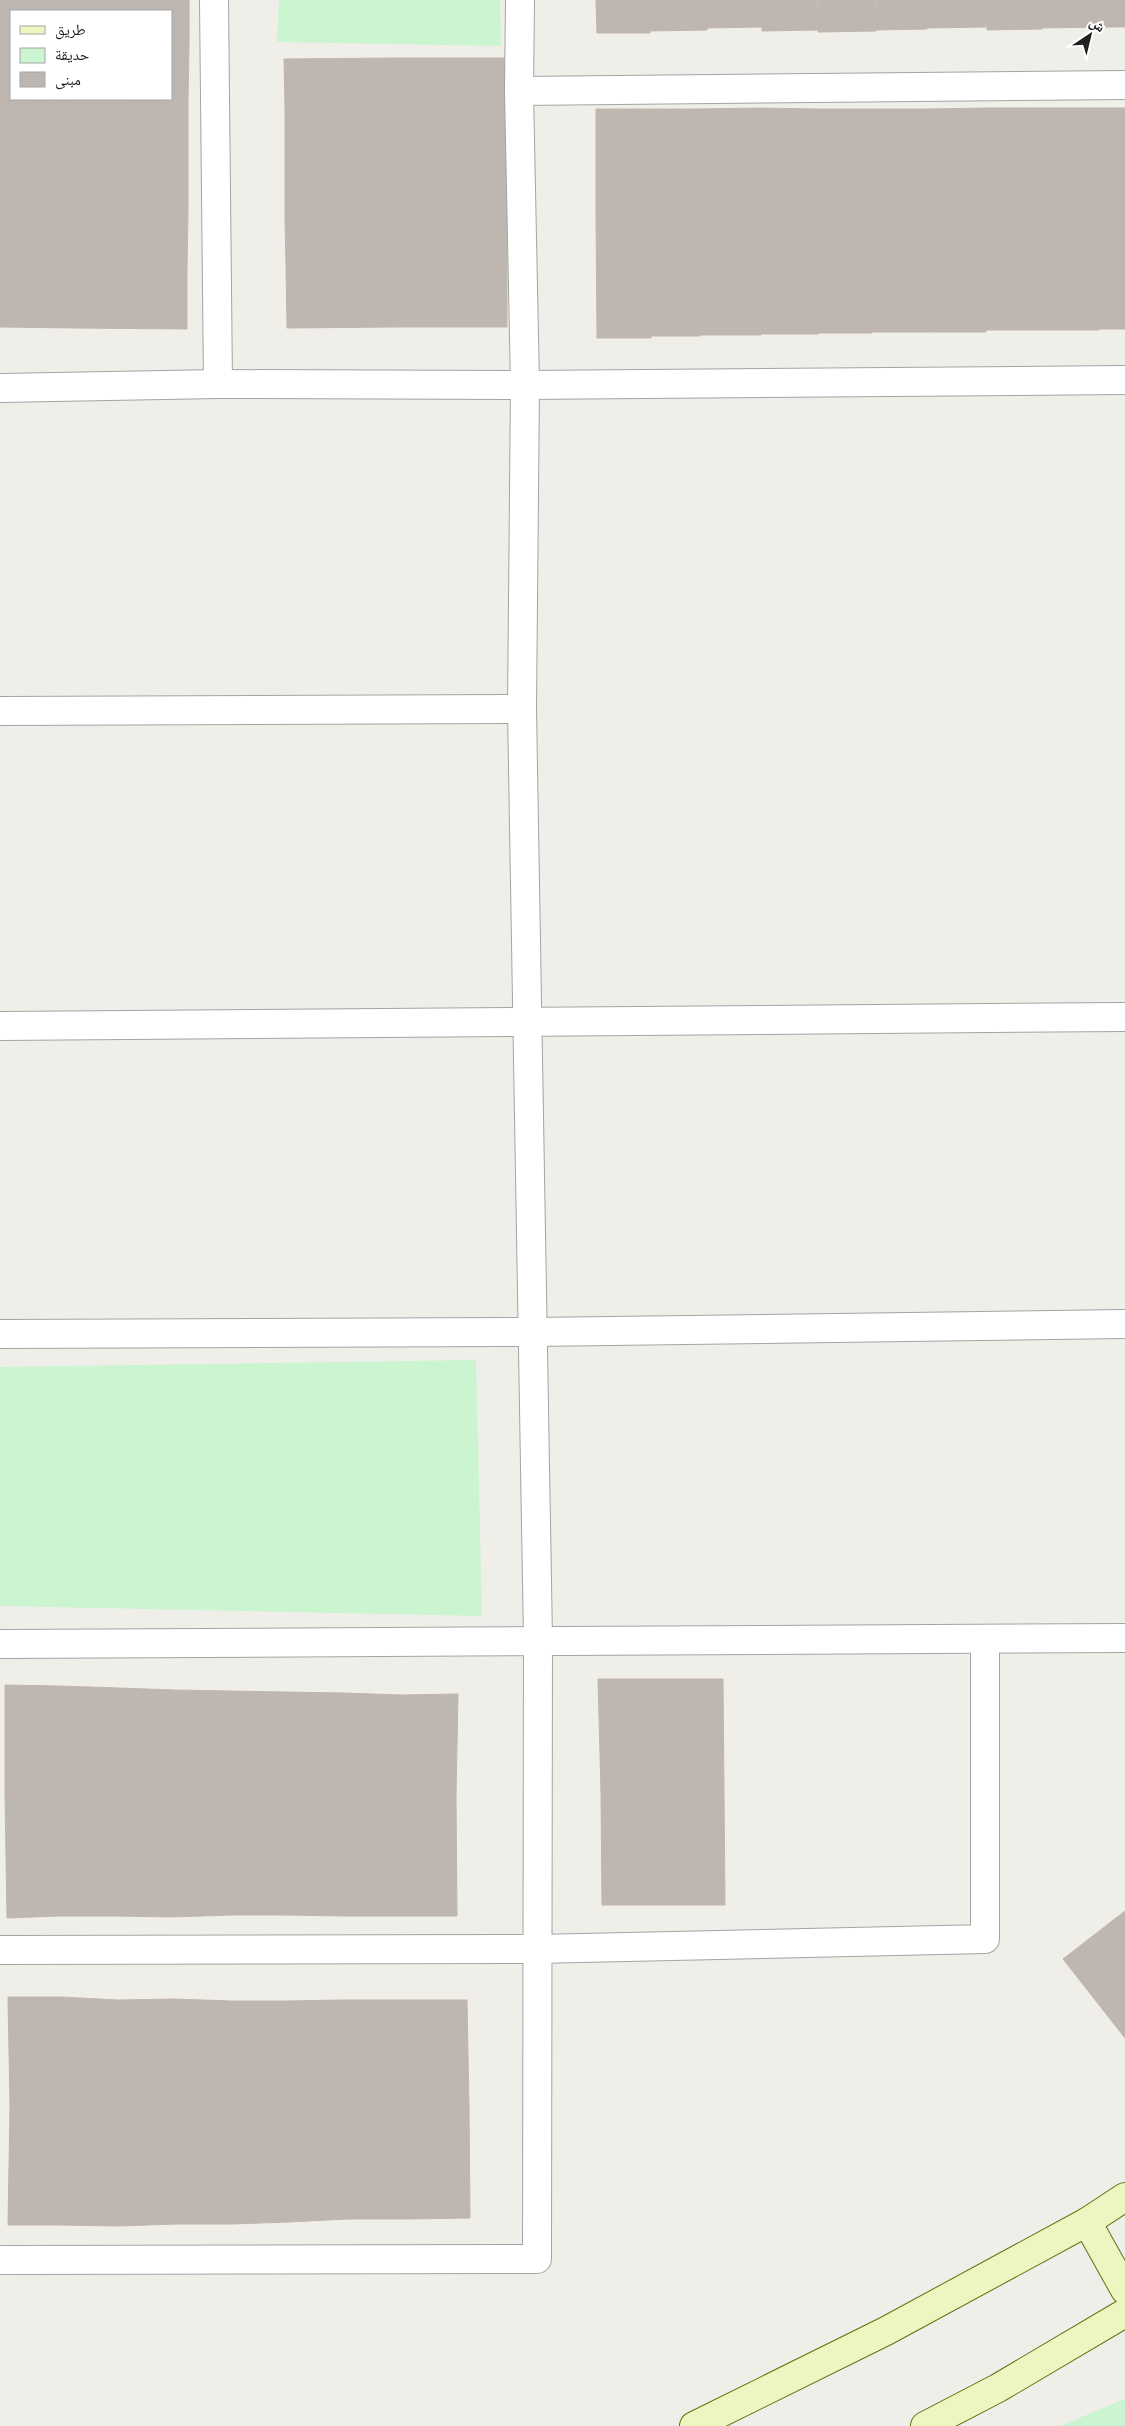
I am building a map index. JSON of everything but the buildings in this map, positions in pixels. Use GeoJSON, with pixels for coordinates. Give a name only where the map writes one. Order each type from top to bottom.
{"type":"FeatureCollection","features":[{"type":"Feature","properties":{"kind":"street"},"geometry":{"type":"LineString","coordinates":[[214,0],[218,384]]}},
{"type":"Feature","properties":{"kind":"street"},"geometry":{"type":"LineString","coordinates":[[0,2260],[536,2259],[538,1640],[522,708],[525,385],[519,91],[520,0]]}},
{"type":"Feature","properties":{"kind":"street"},"geometry":{"type":"LineString","coordinates":[[519,91],[1125,85]]}},
{"type":"Feature","properties":{"kind":"street"},"geometry":{"type":"LineString","coordinates":[[0,388],[218,384],[525,385],[1125,380]]}},
{"type":"Feature","properties":{"kind":"street"},"geometry":{"type":"LineString","coordinates":[[0,711],[522,708]]}},
{"type":"Feature","properties":{"kind":"street"},"geometry":{"type":"LineString","coordinates":[[0,1026],[1125,1017]]}},
{"type":"Feature","properties":{"kind":"street"},"geometry":{"type":"LineString","coordinates":[[0,1334],[533,1332],[1125,1324]]}},
{"type":"Feature","properties":{"kind":"street"},"geometry":{"type":"LineString","coordinates":[[0,1644],[1125,1638]]}},
{"type":"Feature","properties":{"kind":"street"},"geometry":{"type":"LineString","coordinates":[[0,1950],[536,1949],[984,1939],[985,1639]]}},
{"type":"Feature","properties":{"kind":"street"},"geometry":{"type":"LineString","coordinates":[[694,2426],[886,2331],[1087,2222],[1125,2196]]}},
{"type":"Feature","properties":{"kind":"street"},"geometry":{"type":"LineString","coordinates":[[1087,2222],[1125,2290]]}},
{"type":"Feature","properties":{"kind":"street"},"geometry":{"type":"LineString","coordinates":[[925,2426],[998,2388],[1125,2314]]}},
{"type":"Feature","properties":{"kind":"green space"},"geometry":{"type":"Polygon","coordinates":[[[279,0],[500,0],[501,46],[277,42],[279,0]]]}},
{"type":"Feature","properties":{"kind":"green space"},"geometry":{"type":"Polygon","coordinates":[[[476,1360],[482,1616],[0,1606],[0,1367],[476,1360]]]}},
{"type":"Feature","properties":{"kind":"green space"},"geometry":{"type":"Polygon","coordinates":[[[1125,2399],[1125,2426],[1060,2426],[1125,2399]]]}}]}
